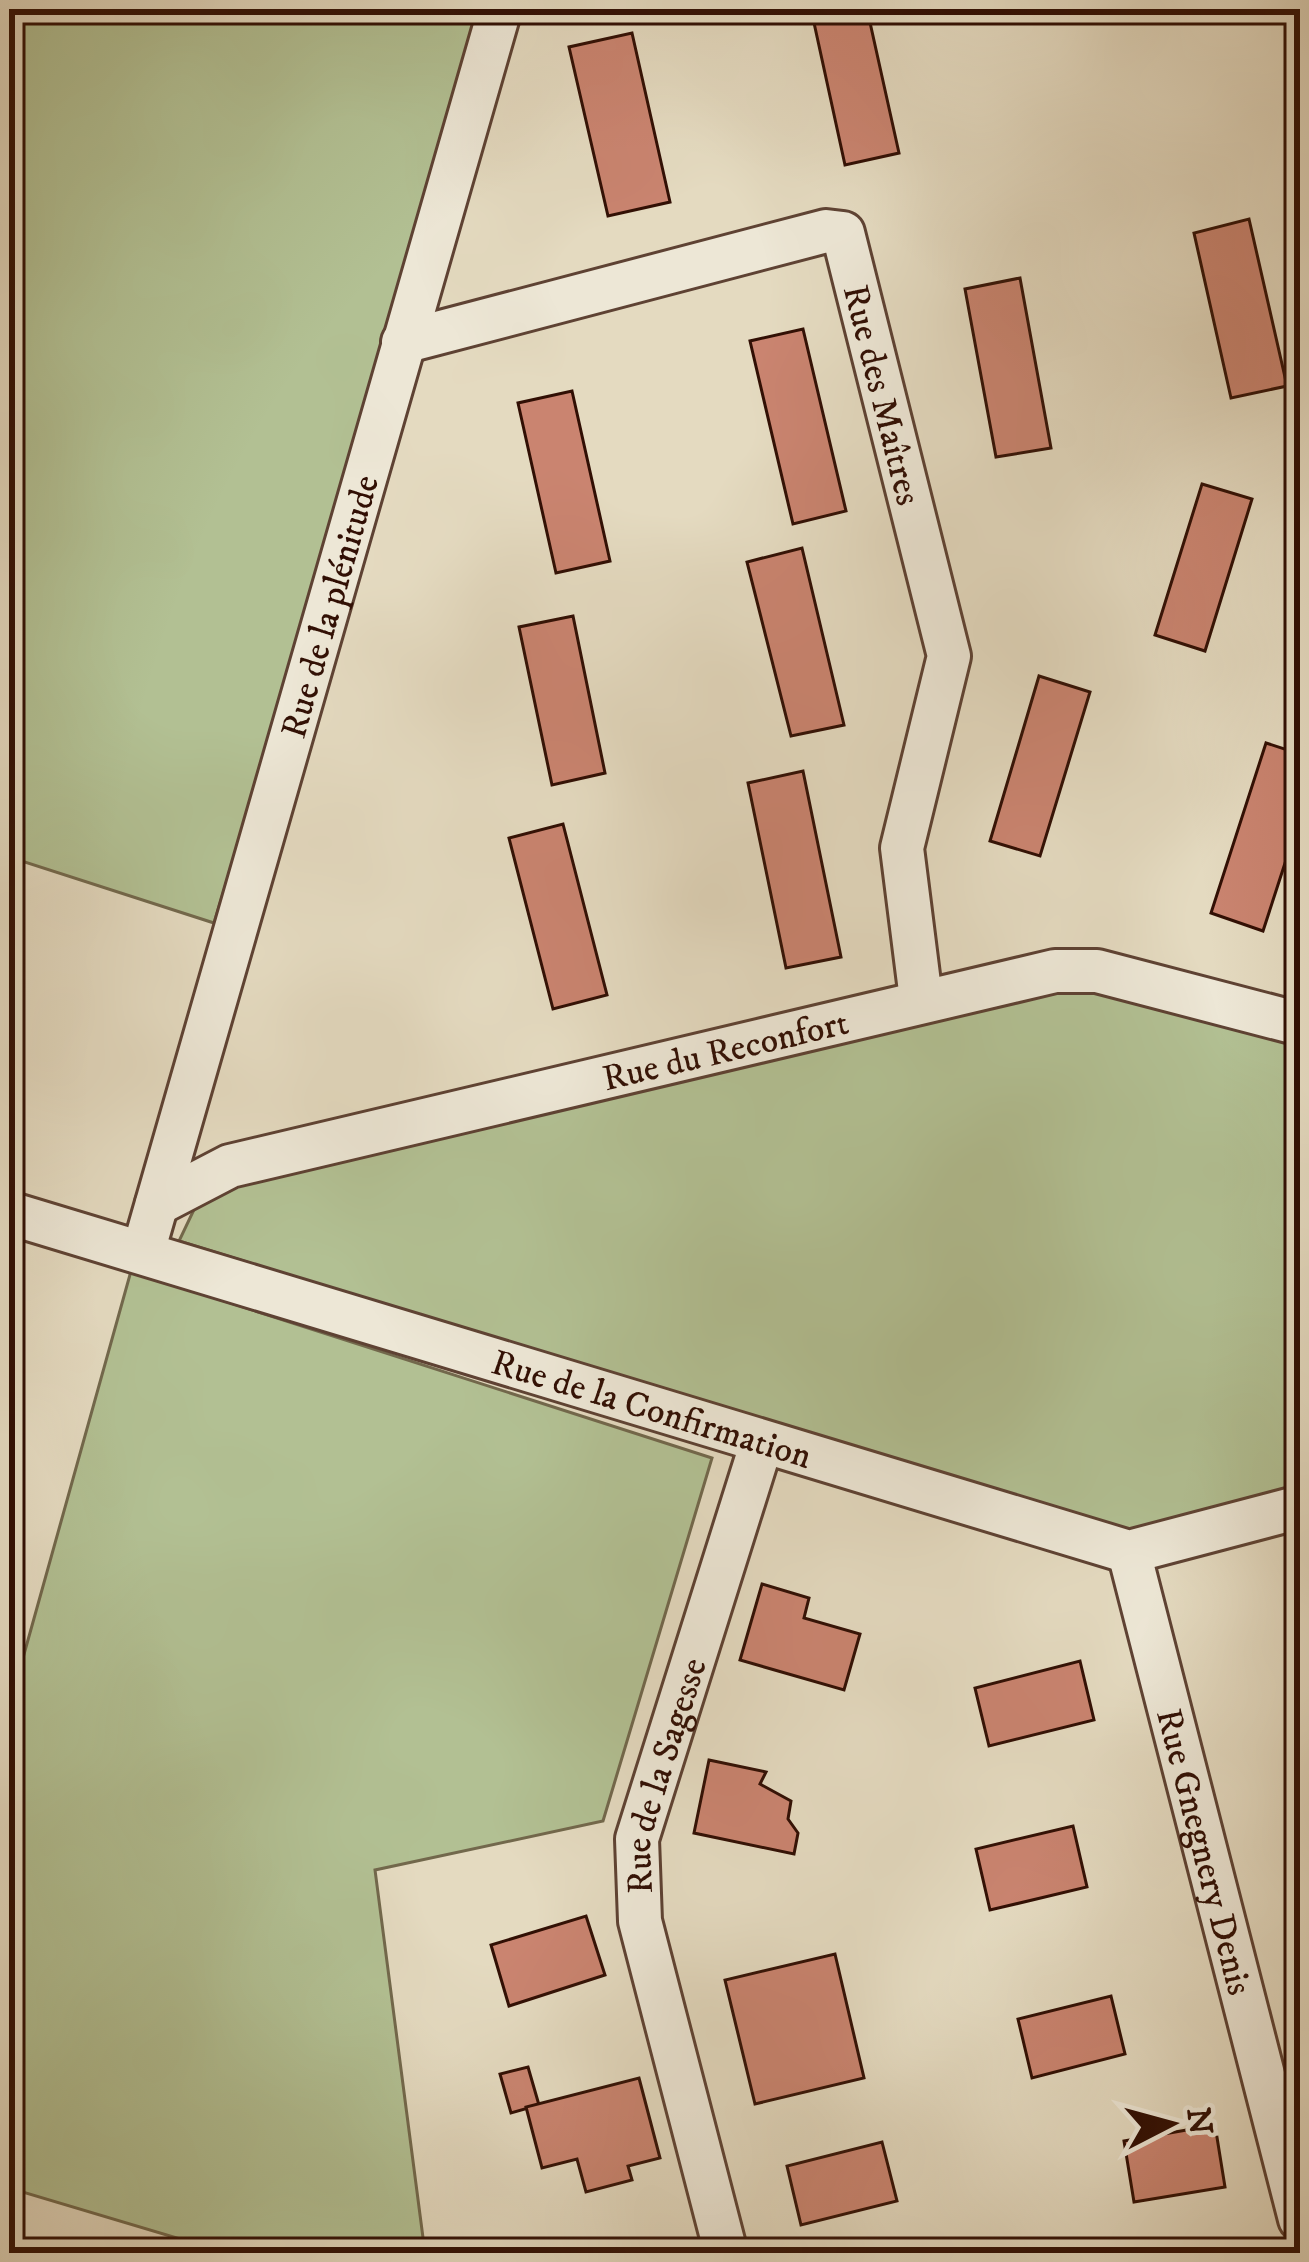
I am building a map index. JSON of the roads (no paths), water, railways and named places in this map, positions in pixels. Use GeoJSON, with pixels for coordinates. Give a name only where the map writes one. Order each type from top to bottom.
{"type":"FeatureCollection","features":[{"type":"Feature","properties":{"kind":"street","name":"Rue de la plénitude"},"geometry":{"type":"LineString","coordinates":[[142,1252],[500,9]]}},
{"type":"Feature","properties":{"kind":"street","name":"Rue des Maîtres"},"geometry":{"type":"LineString","coordinates":[[403,342],[826,231],[843,233],[946,627],[949,656],[902,848],[921,999]]}},
{"type":"Feature","properties":{"kind":"street","name":"Rue du Reconfort"},"geometry":{"type":"LineString","coordinates":[[157,1204],[230,1166],[921,999],[1076,969],[1300,1024]]}},
{"type":"Feature","properties":{"kind":"street","name":"Rue de la Confirmation"},"geometry":{"type":"LineString","coordinates":[[9,1213],[1130,1552]]}},
{"type":"Feature","properties":{"kind":"street","name":"Rue de la Sagesse"},"geometry":{"type":"LineString","coordinates":[[726,2253],[640,1921],[637,1839],[762,1442]]}},
{"type":"Feature","properties":{"kind":"street"},"geometry":{"type":"LineString","coordinates":[[1130,1552],[1300,1507]]}},
{"type":"Feature","properties":{"kind":"street","name":"Rue Gnegnery Denis"},"geometry":{"type":"LineString","coordinates":[[1130,1552],[1300,2219]]}}]}
